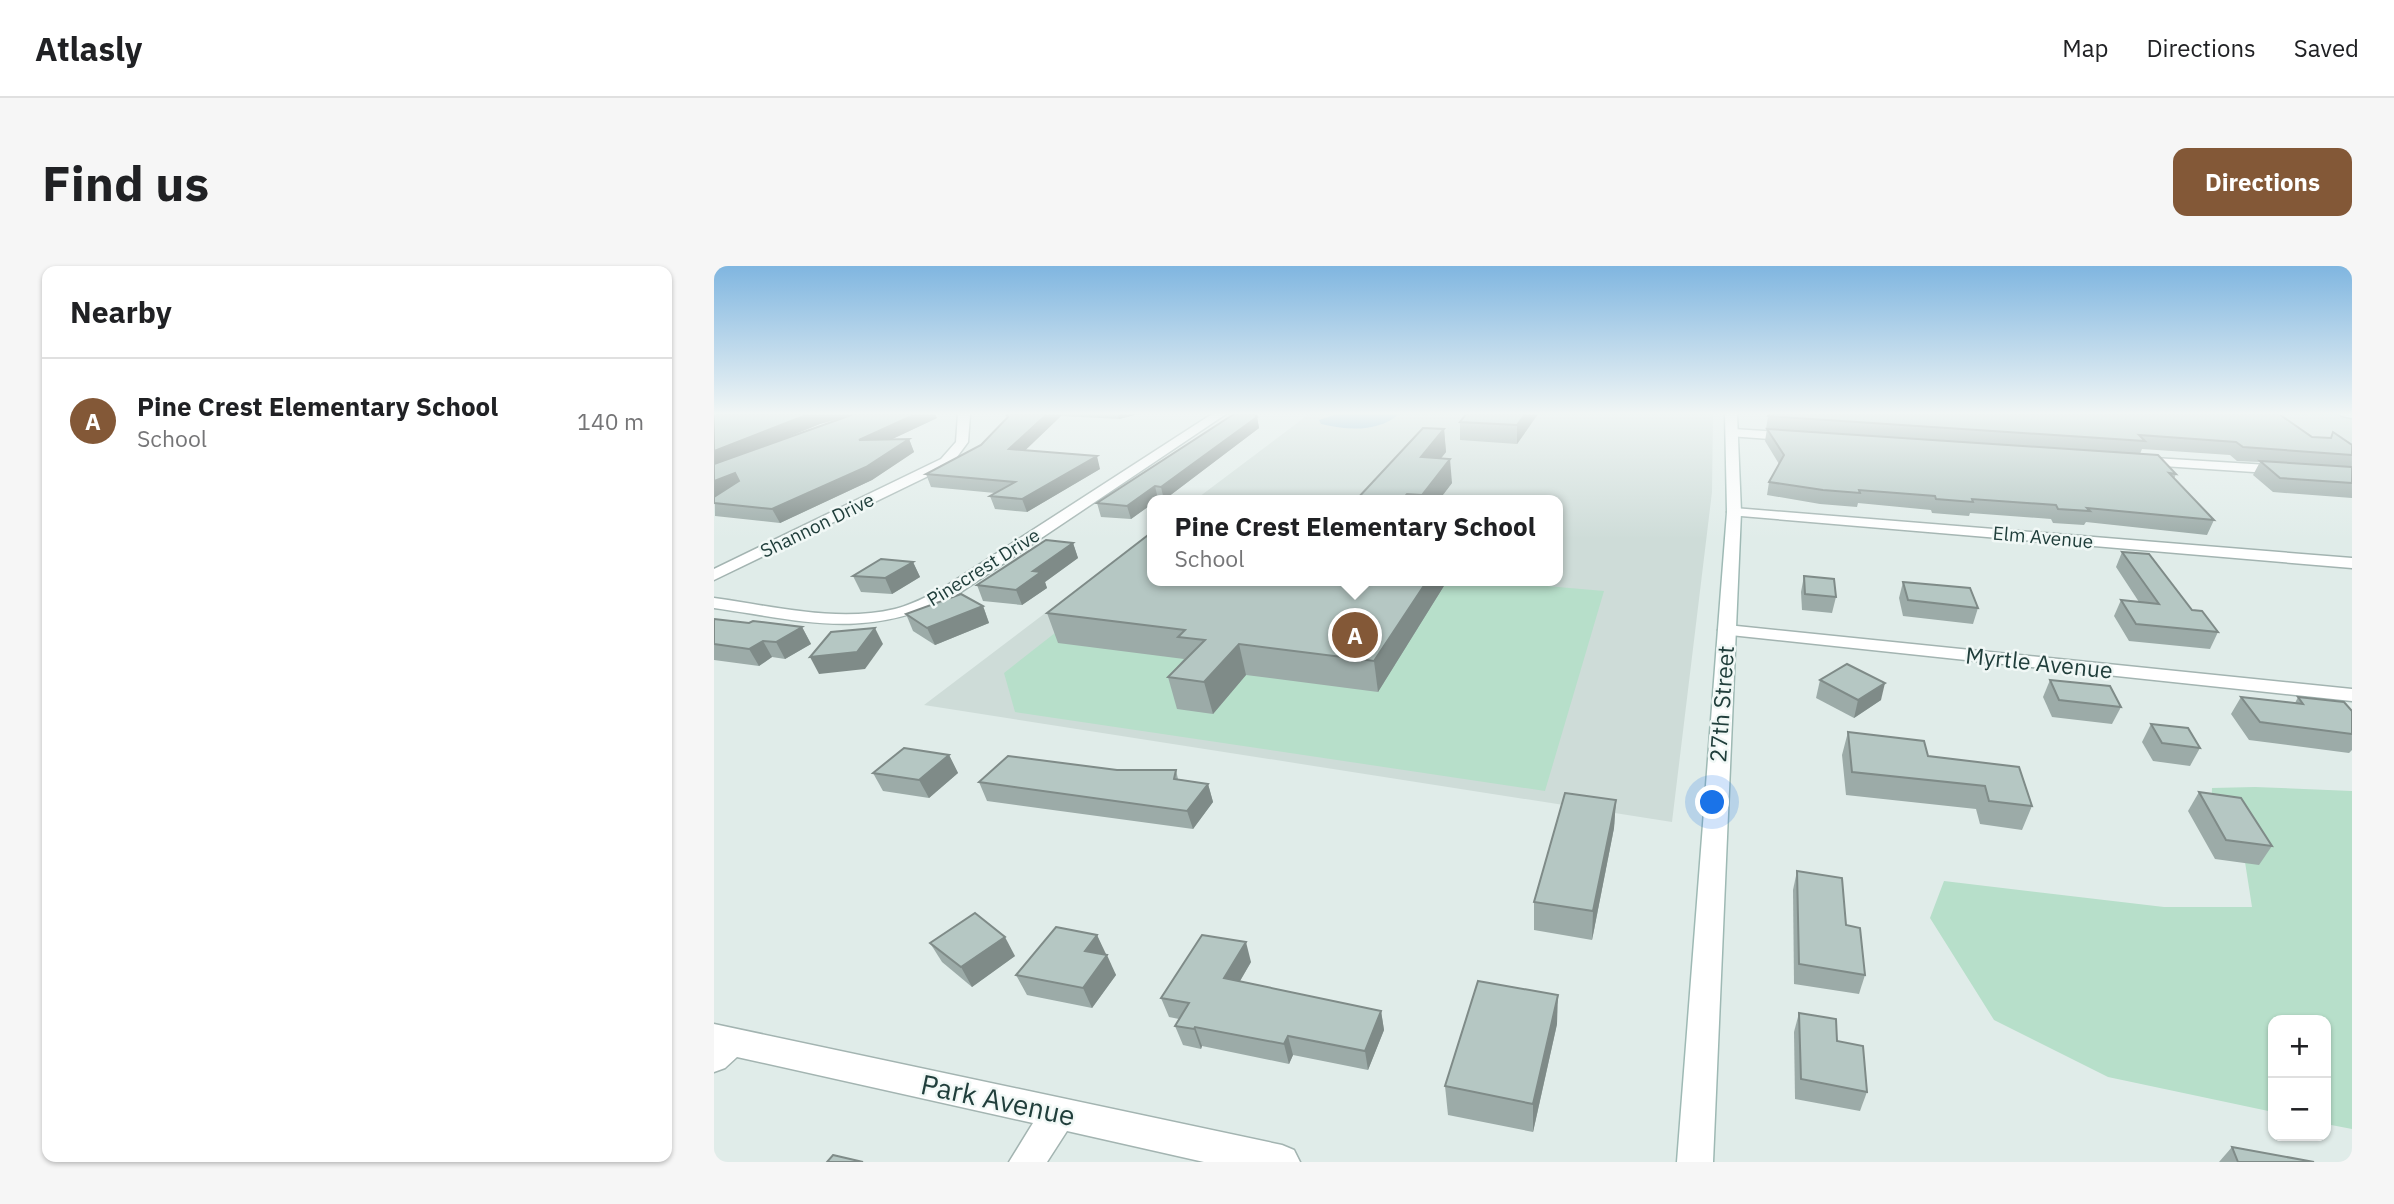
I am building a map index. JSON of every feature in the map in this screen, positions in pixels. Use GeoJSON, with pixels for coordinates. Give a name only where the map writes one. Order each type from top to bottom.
{"type":"FeatureCollection","features":[{"type":"Feature","properties":{"kind":"street","name":"Shannon Drive"},"geometry":{"type":"LineString","coordinates":[[714,575],[946,461],[950,456]]}},
{"type":"Feature","properties":{"kind":"street","name":"Pinecrest Drive"},"geometry":{"type":"LineString","coordinates":[[714,603],[844,619],[874,618],[913,608],[946,594],[1156,456]]}},
{"type":"Feature","properties":{"kind":"street","name":"27th Street"},"geometry":{"type":"LineString","coordinates":[[1695,1162],[1734,512],[1733,456]]}},
{"type":"Feature","properties":{"kind":"street"},"geometry":{"type":"LineString","coordinates":[[2129,460],[2292,471]]}},
{"type":"Feature","properties":{"kind":"street","name":"Elm Avenue"},"geometry":{"type":"LineString","coordinates":[[1734,512],[2352,563]]}},
{"type":"Feature","properties":{"kind":"street","name":"Myrtle Avenue"},"geometry":{"type":"LineString","coordinates":[[1727,630],[2352,695]]}},
{"type":"Feature","properties":{"kind":"street","name":"Park Avenue"},"geometry":{"type":"LineString","coordinates":[[720,1046],[1282,1162]]}},
{"type":"Feature","properties":{"kind":"street"},"geometry":{"type":"LineString","coordinates":[[1027,1162],[1059,1114]]}},
{"type":"Feature","properties":{"kind":"shaded area"},"geometry":{"type":"Polygon","coordinates":[[[1254,456],[1712,456],[1712,492],[1672,822],[924,705],[1147,536],[1147,586],[1563,586],[1563,495],[1202,495],[1254,456]]]}},
{"type":"Feature","properties":{"kind":"green space"},"geometry":{"type":"Polygon","coordinates":[[[1147,561],[1147,586],[1546,586],[1604,591],[1545,791],[1015,712],[1004,673],[1147,561]]]}},
{"type":"Feature","properties":{"kind":"green space"},"geometry":{"type":"Polygon","coordinates":[[[2212,788],[2352,791],[2352,1129],[2331,1125],[2331,1015],[2268,1015],[2268,1111],[2108,1077],[1994,1020],[1930,918],[1944,881],[2164,907],[2252,907],[2245,862],[2211,814],[2212,788]]]}},
{"type":"Feature","properties":{"kind":"building"},"geometry":{"type":"Polygon","coordinates":[[[737,456],[883,456],[866,467],[772,509],[714,503],[714,497],[739,481],[735,473],[714,481],[714,464],[737,456]]]}},
{"type":"Feature","properties":{"kind":"building"},"geometry":{"type":"Polygon","coordinates":[[[960,456],[1097,456],[1022,499],[990,496],[1015,482],[926,474],[960,456]]]}},
{"type":"Feature","properties":{"kind":"building"},"geometry":{"type":"Polygon","coordinates":[[[1170,456],[1204,456],[1161,487],[1155,486],[1127,506],[1097,503],[1170,456]]]}},
{"type":"Feature","properties":{"kind":"building"},"geometry":{"type":"Polygon","coordinates":[[[1397,456],[1450,459],[1422,495],[1361,495],[1397,456]]]}},
{"type":"Feature","properties":{"kind":"building"},"geometry":{"type":"Polygon","coordinates":[[[1784,456],[2159,456],[2176,474],[2169,473],[2214,520],[2087,508],[2090,511],[2058,509],[2056,505],[1972,499],[1973,502],[1936,499],[1935,496],[1823,490],[1769,482],[1784,456]]]}},
{"type":"Feature","properties":{"kind":"building"},"geometry":{"type":"Polygon","coordinates":[[[2260,461],[2352,467],[2352,483],[2280,478],[2260,461]]]}},
{"type":"Feature","properties":{"kind":"building"},"geometry":{"type":"Polygon","coordinates":[[[1147,536],[1147,586],[1424,586],[1374,661],[1239,644],[1204,682],[1168,677],[1205,640],[1178,637],[1185,630],[1047,613],[1147,536]]]}},
{"type":"Feature","properties":{"kind":"building"},"geometry":{"type":"Polygon","coordinates":[[[1046,540],[1073,543],[1033,571],[1041,572],[1016,590],[977,585],[1046,540]]]}},
{"type":"Feature","properties":{"kind":"building"},"geometry":{"type":"Polygon","coordinates":[[[2122,552],[2149,554],[2192,610],[2202,611],[2218,632],[2136,624],[2121,600],[2159,604],[2122,552]]]}},
{"type":"Feature","properties":{"kind":"building"},"geometry":{"type":"Polygon","coordinates":[[[881,559],[913,562],[885,578],[853,576],[881,559]]]}},
{"type":"Feature","properties":{"kind":"building"},"geometry":{"type":"Polygon","coordinates":[[[1804,576],[1834,579],[1836,597],[1805,594],[1804,576]]]}},
{"type":"Feature","properties":{"kind":"building"},"geometry":{"type":"Polygon","coordinates":[[[1903,582],[1970,588],[1978,608],[1908,600],[1903,582]]]}},
{"type":"Feature","properties":{"kind":"building"},"geometry":{"type":"Polygon","coordinates":[[[961,594],[983,606],[927,628],[906,614],[961,594]]]}},
{"type":"Feature","properties":{"kind":"building"},"geometry":{"type":"Polygon","coordinates":[[[714,619],[802,627],[776,642],[763,641],[749,649],[714,644],[714,619]]]}},
{"type":"Feature","properties":{"kind":"building"},"geometry":{"type":"Polygon","coordinates":[[[875,628],[857,652],[810,657],[831,632],[875,628]]]}},
{"type":"Feature","properties":{"kind":"building"},"geometry":{"type":"Polygon","coordinates":[[[1847,664],[1885,683],[1858,700],[1820,680],[1847,664]]]}},
{"type":"Feature","properties":{"kind":"building"},"geometry":{"type":"Polygon","coordinates":[[[2050,680],[2110,686],[2121,707],[2059,700],[2050,680]]]}},
{"type":"Feature","properties":{"kind":"building"},"geometry":{"type":"Polygon","coordinates":[[[2241,697],[2303,704],[2298,697],[2344,702],[2352,711],[2352,734],[2260,722],[2241,697]]]}},
{"type":"Feature","properties":{"kind":"building"},"geometry":{"type":"Polygon","coordinates":[[[2151,724],[2188,728],[2200,748],[2162,743],[2151,724]]]}},
{"type":"Feature","properties":{"kind":"building"},"geometry":{"type":"Polygon","coordinates":[[[1848,732],[1924,741],[1928,756],[2019,767],[2032,806],[1989,801],[1985,786],[1852,772],[1848,732]]]}},
{"type":"Feature","properties":{"kind":"building"},"geometry":{"type":"Polygon","coordinates":[[[904,748],[949,755],[919,780],[873,773],[904,748]]]}},
{"type":"Feature","properties":{"kind":"building"},"geometry":{"type":"Polygon","coordinates":[[[1008,756],[1117,770],[1176,770],[1174,779],[1208,784],[1187,811],[979,782],[1008,756]]]}},
{"type":"Feature","properties":{"kind":"building"},"geometry":{"type":"Polygon","coordinates":[[[2199,792],[2241,798],[2272,846],[2226,840],[2199,792]]]}},
{"type":"Feature","properties":{"kind":"building"},"geometry":{"type":"Polygon","coordinates":[[[1565,793],[1616,800],[1593,911],[1534,902],[1565,793]]]}},
{"type":"Feature","properties":{"kind":"building"},"geometry":{"type":"Polygon","coordinates":[[[1797,871],[1842,878],[1846,925],[1860,928],[1865,975],[1799,964],[1797,871]]]}},
{"type":"Feature","properties":{"kind":"building"},"geometry":{"type":"Polygon","coordinates":[[[975,913],[1005,937],[961,967],[930,943],[975,913]]]}},
{"type":"Feature","properties":{"kind":"building"},"geometry":{"type":"Polygon","coordinates":[[[1056,927],[1097,935],[1085,951],[1107,955],[1083,988],[1016,975],[1056,927]]]}},
{"type":"Feature","properties":{"kind":"building"},"geometry":{"type":"Polygon","coordinates":[[[1202,935],[1246,942],[1224,978],[1381,1011],[1365,1051],[1288,1036],[1284,1044],[1195,1027],[1175,1026],[1189,1003],[1161,998],[1202,935]]]}},
{"type":"Feature","properties":{"kind":"building"},"geometry":{"type":"Polygon","coordinates":[[[1478,981],[1558,995],[1533,1104],[1445,1086],[1478,981]]]}},
{"type":"Feature","properties":{"kind":"building"},"geometry":{"type":"Polygon","coordinates":[[[1799,1013],[1836,1019],[1837,1041],[1863,1046],[1867,1092],[1801,1079],[1799,1013]]]}},
{"type":"Feature","properties":{"kind":"building"},"geometry":{"type":"Polygon","coordinates":[[[2232,1147],[2314,1162],[2238,1162],[2232,1147]]]}},
{"type":"Feature","properties":{"kind":"building"},"geometry":{"type":"Polygon","coordinates":[[[833,1155],[863,1162],[827,1162],[833,1155]]]}},
{"type":"Feature","properties":{"kind":"place","name":"Pine Crest Elementary School"},"geometry":{"type":"Point","coordinates":[1355,635]}}]}
